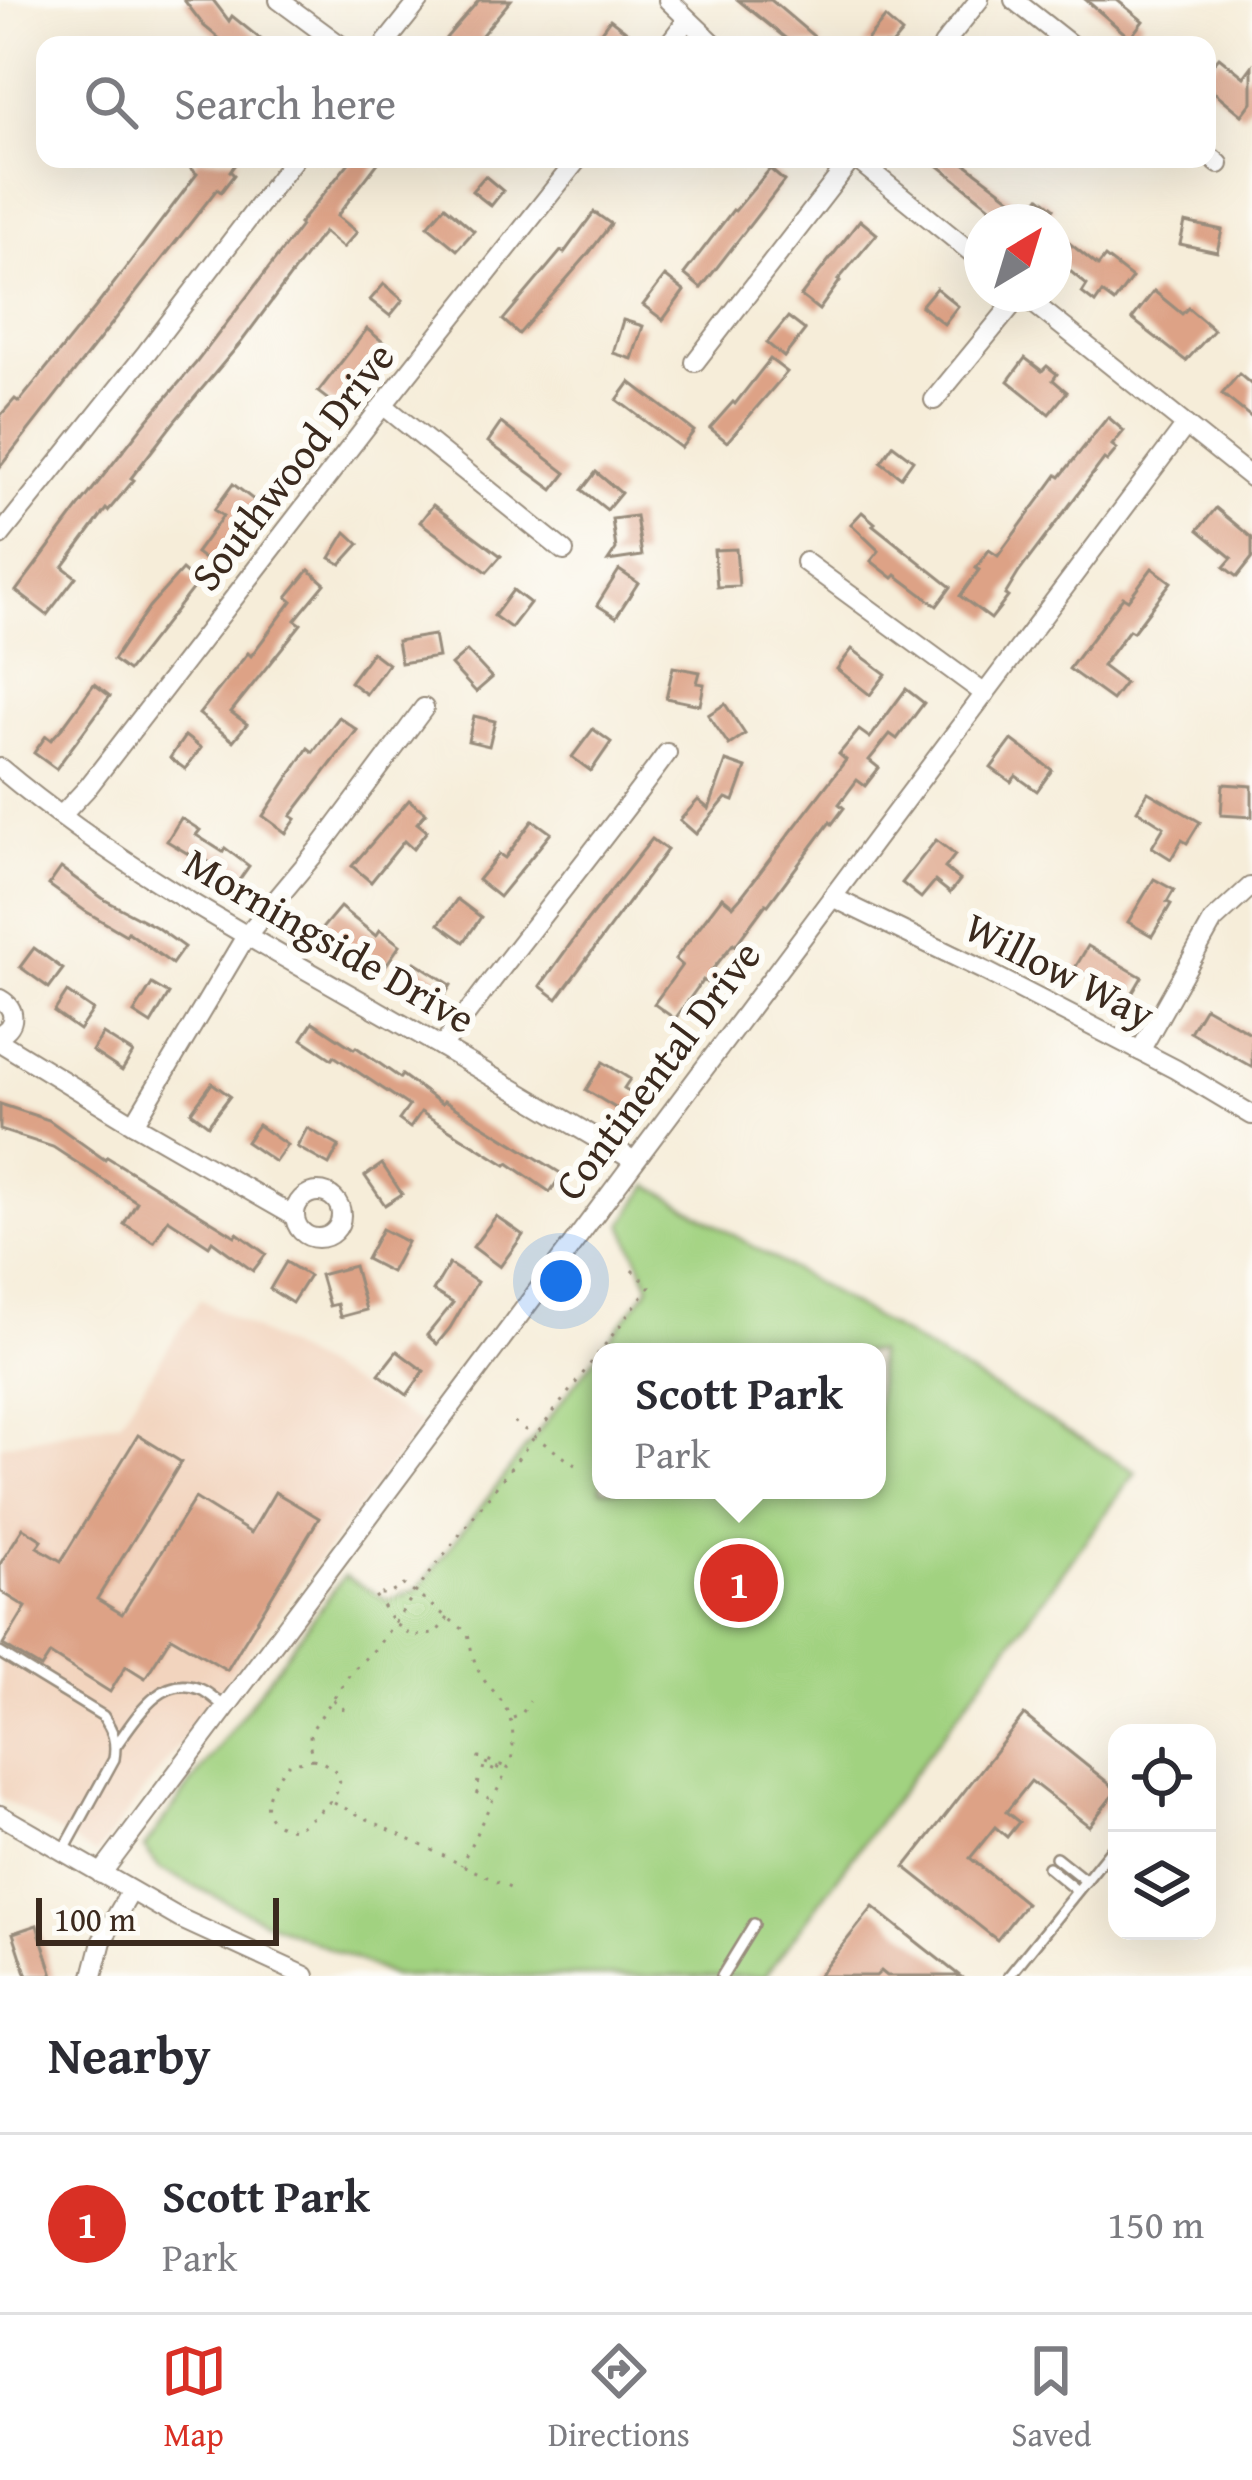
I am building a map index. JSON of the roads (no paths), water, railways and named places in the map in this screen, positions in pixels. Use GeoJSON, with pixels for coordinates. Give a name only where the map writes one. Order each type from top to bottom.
{"type":"FeatureCollection","features":[{"type":"Feature","properties":{"kind":"street"},"geometry":{"type":"LineString","coordinates":[[279,0],[328,36]]}},
{"type":"Feature","properties":{"kind":"street"},"geometry":{"type":"LineString","coordinates":[[391,36],[420,0]]}},
{"type":"Feature","properties":{"kind":"street"},"geometry":{"type":"LineString","coordinates":[[668,0],[705,36]]}},
{"type":"Feature","properties":{"kind":"street"},"geometry":{"type":"LineString","coordinates":[[950,36],[979,0]]}},
{"type":"Feature","properties":{"kind":"street"},"geometry":{"type":"LineString","coordinates":[[1015,0],[1060,36]]}},
{"type":"Feature","properties":{"kind":"street"},"geometry":{"type":"LineString","coordinates":[[675,36],[688,20]]}},
{"type":"Feature","properties":{"kind":"street"},"geometry":{"type":"LineString","coordinates":[[0,536],[287,168]]}},
{"type":"Feature","properties":{"kind":"street","name":"Southwood Drive"},"geometry":{"type":"LineString","coordinates":[[61,816],[571,168]]}},
{"type":"Feature","properties":{"kind":"street"},"geometry":{"type":"LineString","coordinates":[[695,362],[847,168]]}},
{"type":"Feature","properties":{"kind":"street"},"geometry":{"type":"LineString","coordinates":[[865,168],[964,247]]}},
{"type":"Feature","properties":{"kind":"street"},"geometry":{"type":"LineString","coordinates":[[934,400],[1006,312]]}},
{"type":"Feature","properties":{"kind":"street"},"geometry":{"type":"LineString","coordinates":[[1044,312],[1252,478]]}},
{"type":"Feature","properties":{"kind":"street"},"geometry":{"type":"LineString","coordinates":[[383,406],[564,551]]}},
{"type":"Feature","properties":{"kind":"street","name":"Continental Drive"},"geometry":{"type":"LineString","coordinates":[[101,1874],[1186,425]]}},
{"type":"Feature","properties":{"kind":"street"},"geometry":{"type":"LineString","coordinates":[[805,562],[985,694]]}},
{"type":"Feature","properties":{"kind":"street"},"geometry":{"type":"LineString","coordinates":[[134,1124],[246,936],[424,709]]}},
{"type":"Feature","properties":{"kind":"street"},"geometry":{"type":"LineString","coordinates":[[442,1046],[667,753]]}},
{"type":"Feature","properties":{"kind":"street","name":"Morningside Drive"},"geometry":{"type":"LineString","coordinates":[[0,768],[101,845],[246,936],[633,1160]]}},
{"type":"Feature","properties":{"kind":"street"},"geometry":{"type":"LineString","coordinates":[[1140,1051],[1213,921],[1250,887]]}},
{"type":"Feature","properties":{"kind":"street","name":"Willow Way"},"geometry":{"type":"LineString","coordinates":[[832,897],[1140,1051],[1252,1115]]}},
{"type":"Feature","properties":{"kind":"street"},"geometry":{"type":"LineString","coordinates":[[0,999],[14,1016],[0,1038],[134,1124],[294,1216]]}},
{"type":"Feature","properties":{"kind":"street"},"geometry":{"type":"LineString","coordinates":[[0,1815],[179,1918],[305,1976]]}},
{"type":"Feature","properties":{"kind":"street"},"geometry":{"type":"LineString","coordinates":[[93,1976],[102,1941],[131,1891]]}},
{"type":"Feature","properties":{"kind":"lane"},"geometry":{"type":"LineString","coordinates":[[0,1653],[103,1716],[117,1744]]}},
{"type":"Feature","properties":{"kind":"lane"},"geometry":{"type":"LineString","coordinates":[[63,1852],[108,1773],[117,1744],[145,1706],[161,1692],[179,1686],[200,1689],[227,1708]]}},
{"type":"Feature","properties":{"kind":"lane"},"geometry":{"type":"LineString","coordinates":[[1009,1976],[1108,1853]]}},
{"type":"Feature","properties":{"kind":"lane"},"geometry":{"type":"LineString","coordinates":[[1056,1858],[1086,1881]]}},
{"type":"Feature","properties":{"kind":"lane"},"geometry":{"type":"LineString","coordinates":[[1048,1868],[1077,1891]]}},
{"type":"Feature","properties":{"kind":"lane"},"geometry":{"type":"LineString","coordinates":[[722,1976],[754,1924]]}},
{"type":"Feature","properties":{"kind":"place","name":"Scott Park"},"geometry":{"type":"Point","coordinates":[739,1583]}}]}
